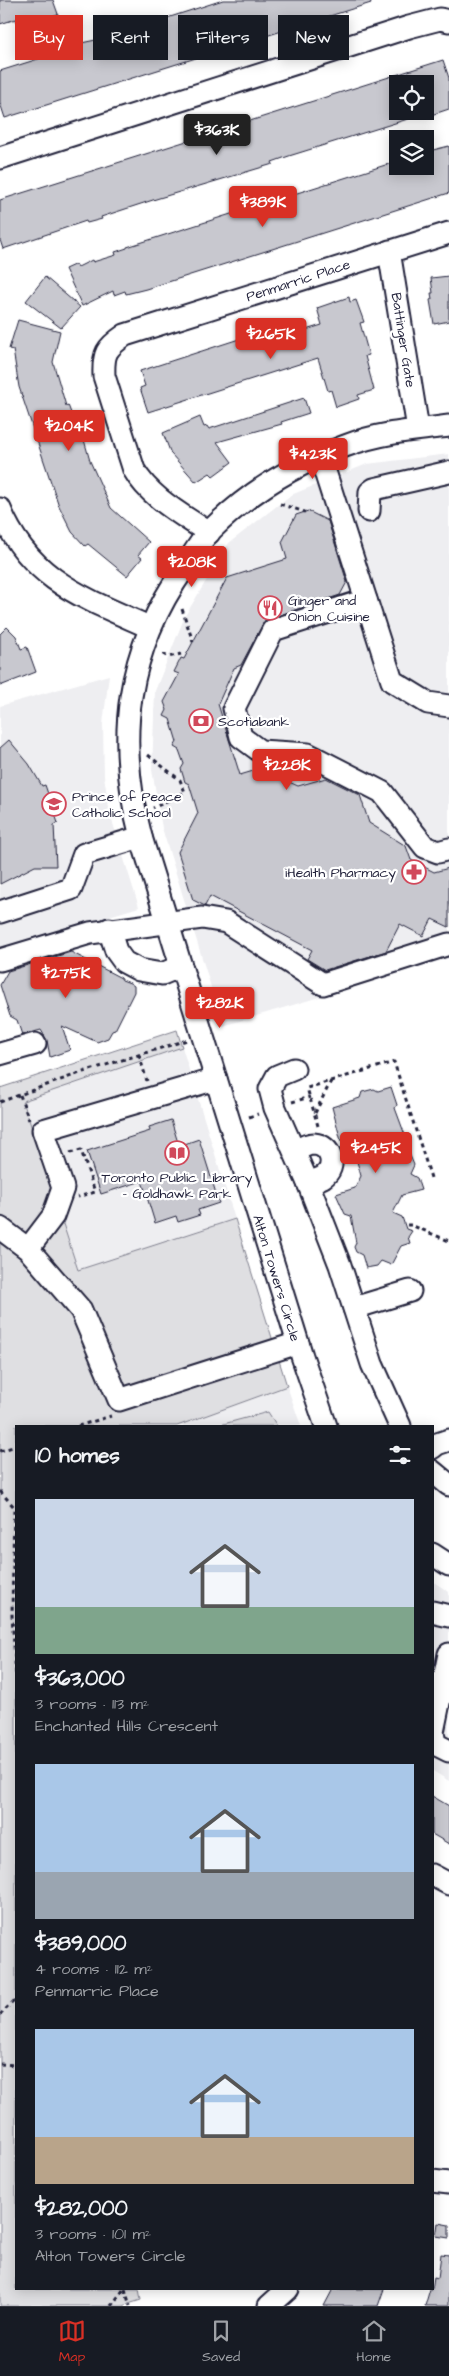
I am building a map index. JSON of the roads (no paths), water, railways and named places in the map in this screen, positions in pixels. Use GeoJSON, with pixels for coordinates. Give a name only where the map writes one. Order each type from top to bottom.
{"type":"FeatureCollection","features":[{"type":"Feature","properties":{"kind":"street"},"geometry":{"type":"LineString","coordinates":[[0,158],[409,27],[440,19],[449,21]]}},
{"type":"Feature","properties":{"kind":"street","name":"Penmarric Place"},"geometry":{"type":"LineString","coordinates":[[208,533],[150,491],[141,482],[134,470],[104,376],[106,351],[125,335],[449,233]]}},
{"type":"Feature","properties":{"kind":"street","name":"Battinger Gate"},"geometry":{"type":"LineString","coordinates":[[389,251],[418,429]]}},
{"type":"Feature","properties":{"kind":"street","name":"Alton Towers Circle"},"geometry":{"type":"LineString","coordinates":[[326,1425],[298,1343],[141,837],[130,783],[128,737],[132,684],[149,627],[176,578],[208,533],[232,511],[258,490],[320,456],[367,439],[418,429],[449,426]]}},
{"type":"Feature","properties":{"kind":"street"},"geometry":{"type":"LineString","coordinates":[[320,456],[392,681],[428,703],[449,706]]}},
{"type":"Feature","properties":{"kind":"street"},"geometry":{"type":"LineString","coordinates":[[369,511],[370,492],[374,489],[449,472]]}},
{"type":"Feature","properties":{"kind":"street"},"geometry":{"type":"LineString","coordinates":[[0,509],[17,542],[35,564],[78,596],[149,627]]}},
{"type":"Feature","properties":{"kind":"street"},"geometry":{"type":"LineString","coordinates":[[366,600],[273,630],[234,708],[241,737],[260,751],[308,754],[382,792],[425,847],[438,852],[449,849]]}},
{"type":"Feature","properties":{"kind":"street"},"geometry":{"type":"LineString","coordinates":[[0,912],[71,890],[84,854],[141,837]]}},
{"type":"Feature","properties":{"kind":"street"},"geometry":{"type":"LineString","coordinates":[[0,960],[109,929],[202,918],[226,922],[323,984],[449,944]]}},
{"type":"Feature","properties":{"kind":"street"},"geometry":{"type":"LineString","coordinates":[[109,929],[120,957],[124,962],[139,970],[162,974],[181,966]]}},
{"type":"Feature","properties":{"kind":"street"},"geometry":{"type":"LineString","coordinates":[[0,1054],[35,1044]]}},
{"type":"Feature","properties":{"kind":"street"},"geometry":{"type":"LineString","coordinates":[[294,1069],[277,1076],[270,1089],[275,1108],[308,1183],[354,1308],[372,1364],[400,1425]]}},
{"type":"Feature","properties":{"kind":"street"},"geometry":{"type":"LineString","coordinates":[[28,1249],[53,1216],[64,1188],[43,1130],[216,1079]]}},
{"type":"Feature","properties":{"kind":"street"},"geometry":{"type":"LineString","coordinates":[[294,1151],[315,1144],[324,1147],[330,1154],[332,1160],[329,1172],[324,1177],[308,1183]]}},
{"type":"Feature","properties":{"kind":"street"},"geometry":{"type":"LineString","coordinates":[[0,1228],[28,1249],[81,1310],[119,1400],[298,1343]]}},
{"type":"Feature","properties":{"kind":"street"},"geometry":{"type":"LineString","coordinates":[[354,1308],[410,1291]]}},
{"type":"Feature","properties":{"kind":"street"},"geometry":{"type":"LineString","coordinates":[[434,1446],[449,1440]]}},
{"type":"Feature","properties":{"kind":"street"},"geometry":{"type":"LineString","coordinates":[[434,1473],[449,1485]]}},
{"type":"Feature","properties":{"kind":"street"},"geometry":{"type":"LineString","coordinates":[[434,1555],[449,1565]]}},
{"type":"Feature","properties":{"kind":"street"},"geometry":{"type":"LineString","coordinates":[[434,1612],[449,1616]]}},
{"type":"Feature","properties":{"kind":"street"},"geometry":{"type":"LineString","coordinates":[[434,1727],[449,1654]]}},
{"type":"Feature","properties":{"kind":"street"},"geometry":{"type":"LineString","coordinates":[[434,1738],[435,1744],[449,1751]]}},
{"type":"Feature","properties":{"kind":"street"},"geometry":{"type":"LineString","coordinates":[[434,1876],[449,1884]]}},
{"type":"Feature","properties":{"kind":"street"},"geometry":{"type":"LineString","coordinates":[[434,2181],[449,2184]]}},
{"type":"Feature","properties":{"kind":"street"},"geometry":{"type":"LineString","coordinates":[[269,2306],[287,2290]]}},
{"type":"Feature","properties":{"kind":"place","name":"Ginger and Onion Cuisine"},"geometry":{"type":"Point","coordinates":[270,608]}},
{"type":"Feature","properties":{"kind":"place","name":"Scotiabank"},"geometry":{"type":"Point","coordinates":[201,721]}},
{"type":"Feature","properties":{"kind":"place","name":"Prince of Peace Catholic School"},"geometry":{"type":"Point","coordinates":[54,804]}},
{"type":"Feature","properties":{"kind":"place","name":"iHealth Pharmacy"},"geometry":{"type":"Point","coordinates":[414,872]}},
{"type":"Feature","properties":{"kind":"place","name":"Toronto Public Library - Goldhawk Park"},"geometry":{"type":"Point","coordinates":[177,1153]}}]}
